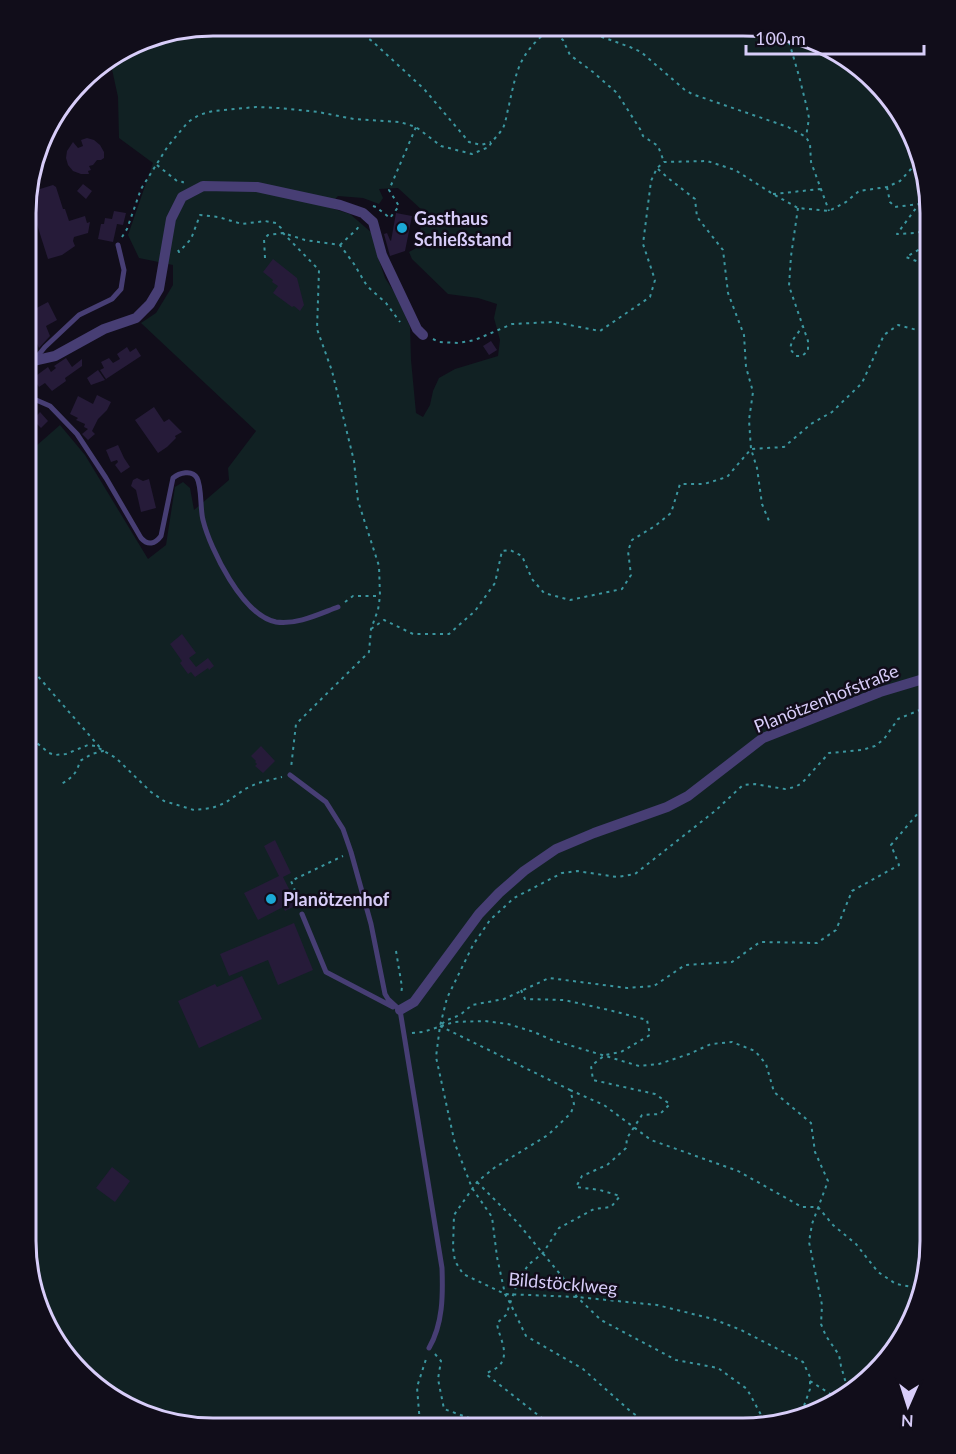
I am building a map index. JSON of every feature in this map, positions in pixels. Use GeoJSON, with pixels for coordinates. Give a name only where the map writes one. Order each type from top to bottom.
{"type":"FeatureCollection","features":[{"type":"Feature","properties":{"kind":"street"},"geometry":{"type":"LineString","coordinates":[[36,361],[54,356],[104,329],[136,318],[150,304],[159,289],[171,219],[182,196],[203,186],[257,187],[339,205],[363,213],[373,222],[382,255],[417,328],[423,335]]}},
{"type":"Feature","properties":{"kind":"street","name":"Planötzenhofstraße"},"geometry":{"type":"LineString","coordinates":[[400,1010],[414,1002],[478,914],[524,871],[556,849],[668,807],[688,796],[763,738],[880,692],[920,680]]}},
{"type":"Feature","properties":{"kind":"lane"},"geometry":{"type":"LineString","coordinates":[[36,357],[79,315],[112,299],[121,289],[124,270],[118,245]]}},
{"type":"Feature","properties":{"kind":"lane"},"geometry":{"type":"LineString","coordinates":[[36,400],[50,405],[77,434],[146,543],[155,543],[161,536],[173,478],[182,473],[194,474],[199,483],[201,510],[211,546],[227,576],[255,610],[267,620],[283,623],[297,621],[338,607]]}},
{"type":"Feature","properties":{"kind":"lane"},"geometry":{"type":"LineString","coordinates":[[290,775],[326,802],[343,829],[371,924],[385,994],[400,1010],[442,1268],[440,1321],[436,1336],[429,1348]]}},
{"type":"Feature","properties":{"kind":"lane"},"geometry":{"type":"LineString","coordinates":[[302,914],[326,972],[400,1010]]}},
{"type":"Feature","properties":{"kind":"path"},"geometry":{"type":"LineString","coordinates":[[365,36],[424,89],[469,142],[481,145],[491,142]]}},
{"type":"Feature","properties":{"kind":"path"},"geometry":{"type":"LineString","coordinates":[[118,245],[127,229],[141,189],[168,146],[188,122],[199,115],[213,111],[256,107],[400,122],[416,128],[441,146],[472,154],[489,147],[503,128],[516,73],[525,53],[541,36]]}},
{"type":"Feature","properties":{"kind":"path"},"geometry":{"type":"LineString","coordinates":[[559,36],[570,56],[617,93],[643,136],[658,146],[664,162]]}},
{"type":"Feature","properties":{"kind":"path"},"geometry":{"type":"LineString","coordinates":[[599,36],[641,52],[692,94],[788,127],[806,137],[810,144],[811,162],[829,211]]}},
{"type":"Feature","properties":{"kind":"path"},"geometry":{"type":"LineString","coordinates":[[789,42],[809,118],[806,137]]}},
{"type":"Feature","properties":{"kind":"path"},"geometry":{"type":"LineString","coordinates":[[368,205],[376,207],[390,218],[399,206],[389,190],[416,128]]}},
{"type":"Feature","properties":{"kind":"path"},"geometry":{"type":"LineString","coordinates":[[423,335],[439,342],[458,343],[475,339],[512,324],[554,322],[600,331],[650,297],[654,280],[643,244],[651,181],[657,168],[664,162],[706,161],[735,170],[798,208],[829,211],[846,202],[859,191],[887,187],[900,181],[913,165]]}},
{"type":"Feature","properties":{"kind":"path"},"geometry":{"type":"LineString","coordinates":[[157,165],[177,181],[183,182],[177,196],[177,207]]}},
{"type":"Feature","properties":{"kind":"path"},"geometry":{"type":"LineString","coordinates":[[657,168],[695,199],[697,217],[723,250],[728,292],[744,335],[746,368],[753,392],[749,420],[751,449],[757,468],[762,504],[770,521]]}},
{"type":"Feature","properties":{"kind":"path"},"geometry":{"type":"LineString","coordinates":[[887,187],[890,202],[896,207],[919,204],[897,234],[920,232]]}},
{"type":"Feature","properties":{"kind":"path"},"geometry":{"type":"LineString","coordinates":[[773,194],[821,189]]}},
{"type":"Feature","properties":{"kind":"path"},"geometry":{"type":"LineString","coordinates":[[798,208],[790,256],[789,286],[803,326],[808,341],[808,351],[802,356],[796,356],[790,349],[792,341],[803,326]]}},
{"type":"Feature","properties":{"kind":"path"},"geometry":{"type":"LineString","coordinates":[[36,742],[55,755],[95,746],[123,763],[151,792],[164,801],[194,810],[212,808],[225,803],[258,783],[290,775],[296,724],[369,652],[371,629],[380,596],[380,566],[358,501],[354,461],[332,371],[317,329],[319,270],[276,223],[265,221],[242,224],[218,217],[200,215],[191,238],[179,252],[175,246],[167,247]]}},
{"type":"Feature","properties":{"kind":"path"},"geometry":{"type":"LineString","coordinates":[[340,245],[367,217]]}},
{"type":"Feature","properties":{"kind":"path"},"geometry":{"type":"LineString","coordinates":[[265,258],[264,239],[268,235],[283,233],[305,240],[340,245],[367,286],[386,303],[401,324]]}},
{"type":"Feature","properties":{"kind":"path"},"geometry":{"type":"LineString","coordinates":[[920,249],[906,257],[920,262]]}},
{"type":"Feature","properties":{"kind":"path"},"geometry":{"type":"LineString","coordinates":[[371,629],[384,620],[413,634],[449,634],[475,611],[495,583],[502,551],[510,549],[522,556],[531,579],[544,593],[570,600],[622,589],[631,575],[628,551],[632,540],[655,526],[670,513],[680,484],[704,484],[727,477],[751,449],[784,447],[811,424],[832,412],[862,383],[884,335],[898,325],[920,330]]}},
{"type":"Feature","properties":{"kind":"path"},"geometry":{"type":"LineString","coordinates":[[338,607],[353,596],[380,596]]}},
{"type":"Feature","properties":{"kind":"path"},"geometry":{"type":"LineString","coordinates":[[36,674],[103,751]]}},
{"type":"Feature","properties":{"kind":"path"},"geometry":{"type":"LineString","coordinates":[[640,1418],[583,1369],[526,1336],[505,1294],[496,1257],[492,1217],[472,1188],[455,1144],[436,1057],[447,998],[472,945],[490,920],[514,898],[562,873],[578,872],[617,877],[635,874],[715,811],[743,785],[755,784],[785,789],[795,787],[802,783],[829,753],[862,750],[874,746],[884,739],[898,719],[920,709]]}},
{"type":"Feature","properties":{"kind":"path"},"geometry":{"type":"LineString","coordinates":[[60,785],[73,777],[80,761],[103,751]]}},
{"type":"Feature","properties":{"kind":"path"},"geometry":{"type":"LineString","coordinates":[[440,1026],[445,1021],[460,1016],[472,1005],[504,999],[549,978],[627,988],[654,986],[685,965],[732,962],[760,942],[817,944],[836,930],[852,891],[899,865],[891,845],[920,811]]}},
{"type":"Feature","properties":{"kind":"path"},"geometry":{"type":"LineString","coordinates":[[302,914],[301,903],[291,880],[351,852]]}},
{"type":"Feature","properties":{"kind":"path"},"geometry":{"type":"LineString","coordinates":[[396,951],[402,987],[400,1010]]}},
{"type":"Feature","properties":{"kind":"path"},"geometry":{"type":"LineString","coordinates":[[522,990],[525,999],[564,1000],[647,1020],[650,1035],[621,1052],[605,1055],[591,1066],[593,1080],[656,1094],[670,1104],[660,1114],[642,1115],[627,1138],[626,1148],[607,1166],[582,1176],[576,1187],[600,1190],[620,1196],[611,1207],[594,1209],[559,1228],[543,1253],[528,1264],[517,1284],[506,1315],[497,1323],[504,1357],[499,1365],[486,1374],[542,1418]]}},
{"type":"Feature","properties":{"kind":"path"},"geometry":{"type":"LineString","coordinates":[[404,1033],[423,1032],[454,1022],[485,1021],[508,1024],[552,1040],[639,1066],[659,1064],[711,1044],[732,1042],[755,1051],[766,1064],[774,1092],[811,1124],[815,1152],[828,1181],[812,1224],[809,1242],[822,1305],[821,1324],[825,1336],[839,1355],[846,1384]]}},
{"type":"Feature","properties":{"kind":"path"},"geometry":{"type":"LineString","coordinates":[[440,1026],[604,1105],[651,1140],[738,1171],[802,1207],[818,1207]]}},
{"type":"Feature","properties":{"kind":"path","name":"Bildstöcklweg"},"geometry":{"type":"LineString","coordinates":[[570,1090],[574,1104],[572,1113],[548,1135],[494,1168],[477,1182],[454,1215],[453,1248],[455,1261],[463,1274],[505,1294],[577,1297],[657,1305],[713,1319],[741,1329],[803,1362],[810,1381]]}},
{"type":"Feature","properties":{"kind":"path"},"geometry":{"type":"LineString","coordinates":[[477,1182],[517,1222],[577,1297],[601,1320],[676,1360],[718,1368],[747,1389],[762,1416]]}},
{"type":"Feature","properties":{"kind":"path"},"geometry":{"type":"LineString","coordinates":[[818,1207],[833,1225],[856,1244],[878,1272],[896,1284],[914,1287]]}},
{"type":"Feature","properties":{"kind":"path"},"geometry":{"type":"LineString","coordinates":[[447,1229],[453,1229]]}},
{"type":"Feature","properties":{"kind":"path"},"geometry":{"type":"LineString","coordinates":[[420,1418],[417,1387],[429,1348]]}},
{"type":"Feature","properties":{"kind":"path"},"geometry":{"type":"LineString","coordinates":[[429,1348],[441,1361],[438,1379],[444,1409],[469,1418]]}},
{"type":"Feature","properties":{"kind":"path"},"geometry":{"type":"LineString","coordinates":[[810,1381],[831,1394]]}},
{"type":"Feature","properties":{"kind":"path"},"geometry":{"type":"LineString","coordinates":[[803,1408],[810,1389],[810,1381]]}},
{"type":"Feature","properties":{"kind":"shaded area"},"geometry":{"type":"Polygon","coordinates":[[[213,36],[743,36],[789,42],[811,49],[832,60],[868,88],[896,124],[907,145],[917,178],[920,213],[920,1253],[911,1298],[896,1330],[868,1366],[832,1394],[811,1405],[778,1415],[743,1418],[213,1418],[167,1412],[145,1405],[124,1394],[88,1366],[60,1330],[49,1309],[39,1276],[36,1241],[36,446],[60,425],[85,455],[148,559],[166,545],[175,487],[183,482],[190,488],[194,510],[229,480],[228,468],[256,431],[141,323],[156,313],[173,285],[173,265],[139,258],[128,235],[153,163],[119,138],[118,97],[112,68],[135,54],[156,45],[190,38],[213,36]],[[398,188],[379,189],[383,198],[379,204],[363,198],[338,196],[328,207],[350,214],[372,233],[385,278],[398,298],[410,327],[416,413],[423,417],[430,405],[439,378],[455,369],[498,356],[500,340],[494,318],[497,304],[478,298],[448,294],[412,259],[409,252],[418,247],[423,211],[398,188]]]}},
{"type":"Feature","properties":{"kind":"building"},"geometry":{"type":"Polygon","coordinates":[[[87,138],[100,145],[104,158],[89,166],[91,170],[88,171],[89,174],[81,174],[73,171],[68,165],[67,151],[73,142],[78,148],[83,146],[81,140],[87,138]]]}},
{"type":"Feature","properties":{"kind":"building"},"geometry":{"type":"Polygon","coordinates":[[[83,184],[92,191],[86,199],[77,191],[83,184]]]}},
{"type":"Feature","properties":{"kind":"building"},"geometry":{"type":"Polygon","coordinates":[[[53,185],[56,187],[69,221],[85,216],[87,223],[90,222],[88,233],[74,237],[75,246],[62,255],[48,259],[36,221],[38,190],[53,185]]]}},
{"type":"Feature","properties":{"kind":"building"},"geometry":{"type":"Polygon","coordinates":[[[114,211],[126,213],[123,225],[117,224],[113,242],[98,239],[101,224],[104,224],[105,218],[112,219],[114,211]]]}},
{"type":"Feature","properties":{"kind":"building","name":"Gasthaus Schießstand"},"geometry":{"type":"Polygon","coordinates":[[[396,213],[412,216],[405,251],[390,256],[384,234],[387,233],[391,241],[396,213]]]}},
{"type":"Feature","properties":{"kind":"building"},"geometry":{"type":"Polygon","coordinates":[[[273,259],[297,278],[304,305],[300,311],[273,293],[278,286],[263,272],[273,259]]]}},
{"type":"Feature","properties":{"kind":"building"},"geometry":{"type":"Polygon","coordinates":[[[48,302],[57,320],[46,326],[50,336],[39,348],[36,341],[36,308],[48,302]]]}},
{"type":"Feature","properties":{"kind":"building"},"geometry":{"type":"Polygon","coordinates":[[[491,341],[497,350],[489,355],[483,346],[491,341]]]}},
{"type":"Feature","properties":{"kind":"building"},"geometry":{"type":"Polygon","coordinates":[[[127,347],[130,352],[136,348],[141,356],[106,379],[100,370],[104,368],[101,362],[109,358],[113,363],[120,359],[117,354],[127,347]]]}},
{"type":"Feature","properties":{"kind":"building"},"geometry":{"type":"Polygon","coordinates":[[[66,358],[72,367],[82,359],[82,366],[52,391],[45,383],[39,387],[36,376],[48,367],[51,372],[56,368],[54,366],[66,358]]]}},
{"type":"Feature","properties":{"kind":"building"},"geometry":{"type":"Polygon","coordinates":[[[98,370],[105,380],[91,385],[87,378],[98,370]]]}},
{"type":"Feature","properties":{"kind":"building"},"geometry":{"type":"Polygon","coordinates":[[[97,395],[111,402],[92,431],[95,434],[88,440],[82,434],[88,429],[84,427],[85,424],[70,414],[78,396],[93,404],[97,395]]]}},
{"type":"Feature","properties":{"kind":"building"},"geometry":{"type":"Polygon","coordinates":[[[154,407],[164,422],[169,419],[182,432],[158,453],[135,420],[154,407]]]}},
{"type":"Feature","properties":{"kind":"building"},"geometry":{"type":"Polygon","coordinates":[[[40,412],[48,421],[41,428],[36,423],[36,417],[40,412]]]}},
{"type":"Feature","properties":{"kind":"building"},"geometry":{"type":"Polygon","coordinates":[[[118,445],[130,467],[121,473],[115,465],[117,460],[111,462],[106,450],[118,445]]]}},
{"type":"Feature","properties":{"kind":"building"},"geometry":{"type":"Polygon","coordinates":[[[137,478],[143,481],[149,479],[156,508],[141,512],[136,490],[131,486],[133,480],[137,478]]]}},
{"type":"Feature","properties":{"kind":"building"},"geometry":{"type":"Polygon","coordinates":[[[182,634],[196,653],[189,658],[196,667],[208,658],[214,666],[195,677],[191,672],[188,674],[170,644],[182,634]]]}},
{"type":"Feature","properties":{"kind":"building"},"geometry":{"type":"Polygon","coordinates":[[[261,746],[275,761],[263,773],[255,766],[256,761],[251,756],[261,746]]]}},
{"type":"Feature","properties":{"kind":"building","name":"Planötzenhof"},"geometry":{"type":"Polygon","coordinates":[[[275,840],[291,873],[283,877],[297,905],[285,911],[283,907],[258,920],[244,893],[279,876],[264,846],[275,840]]]}},
{"type":"Feature","properties":{"kind":"building"},"geometry":{"type":"Polygon","coordinates":[[[294,923],[313,970],[278,985],[268,960],[229,976],[220,954],[294,923]]]}},
{"type":"Feature","properties":{"kind":"building"},"geometry":{"type":"Polygon","coordinates":[[[242,976],[262,1019],[199,1048],[178,1001],[215,984],[217,987],[242,976]]]}},
{"type":"Feature","properties":{"kind":"building"},"geometry":{"type":"Polygon","coordinates":[[[112,1167],[130,1181],[115,1202],[96,1188],[112,1167]]]}},
{"type":"Feature","properties":{"kind":"place","name":"Gasthaus Schießstand"},"geometry":{"type":"Point","coordinates":[402,228]}},
{"type":"Feature","properties":{"kind":"place","name":"Planötzenhof"},"geometry":{"type":"Point","coordinates":[271,899]}}]}
